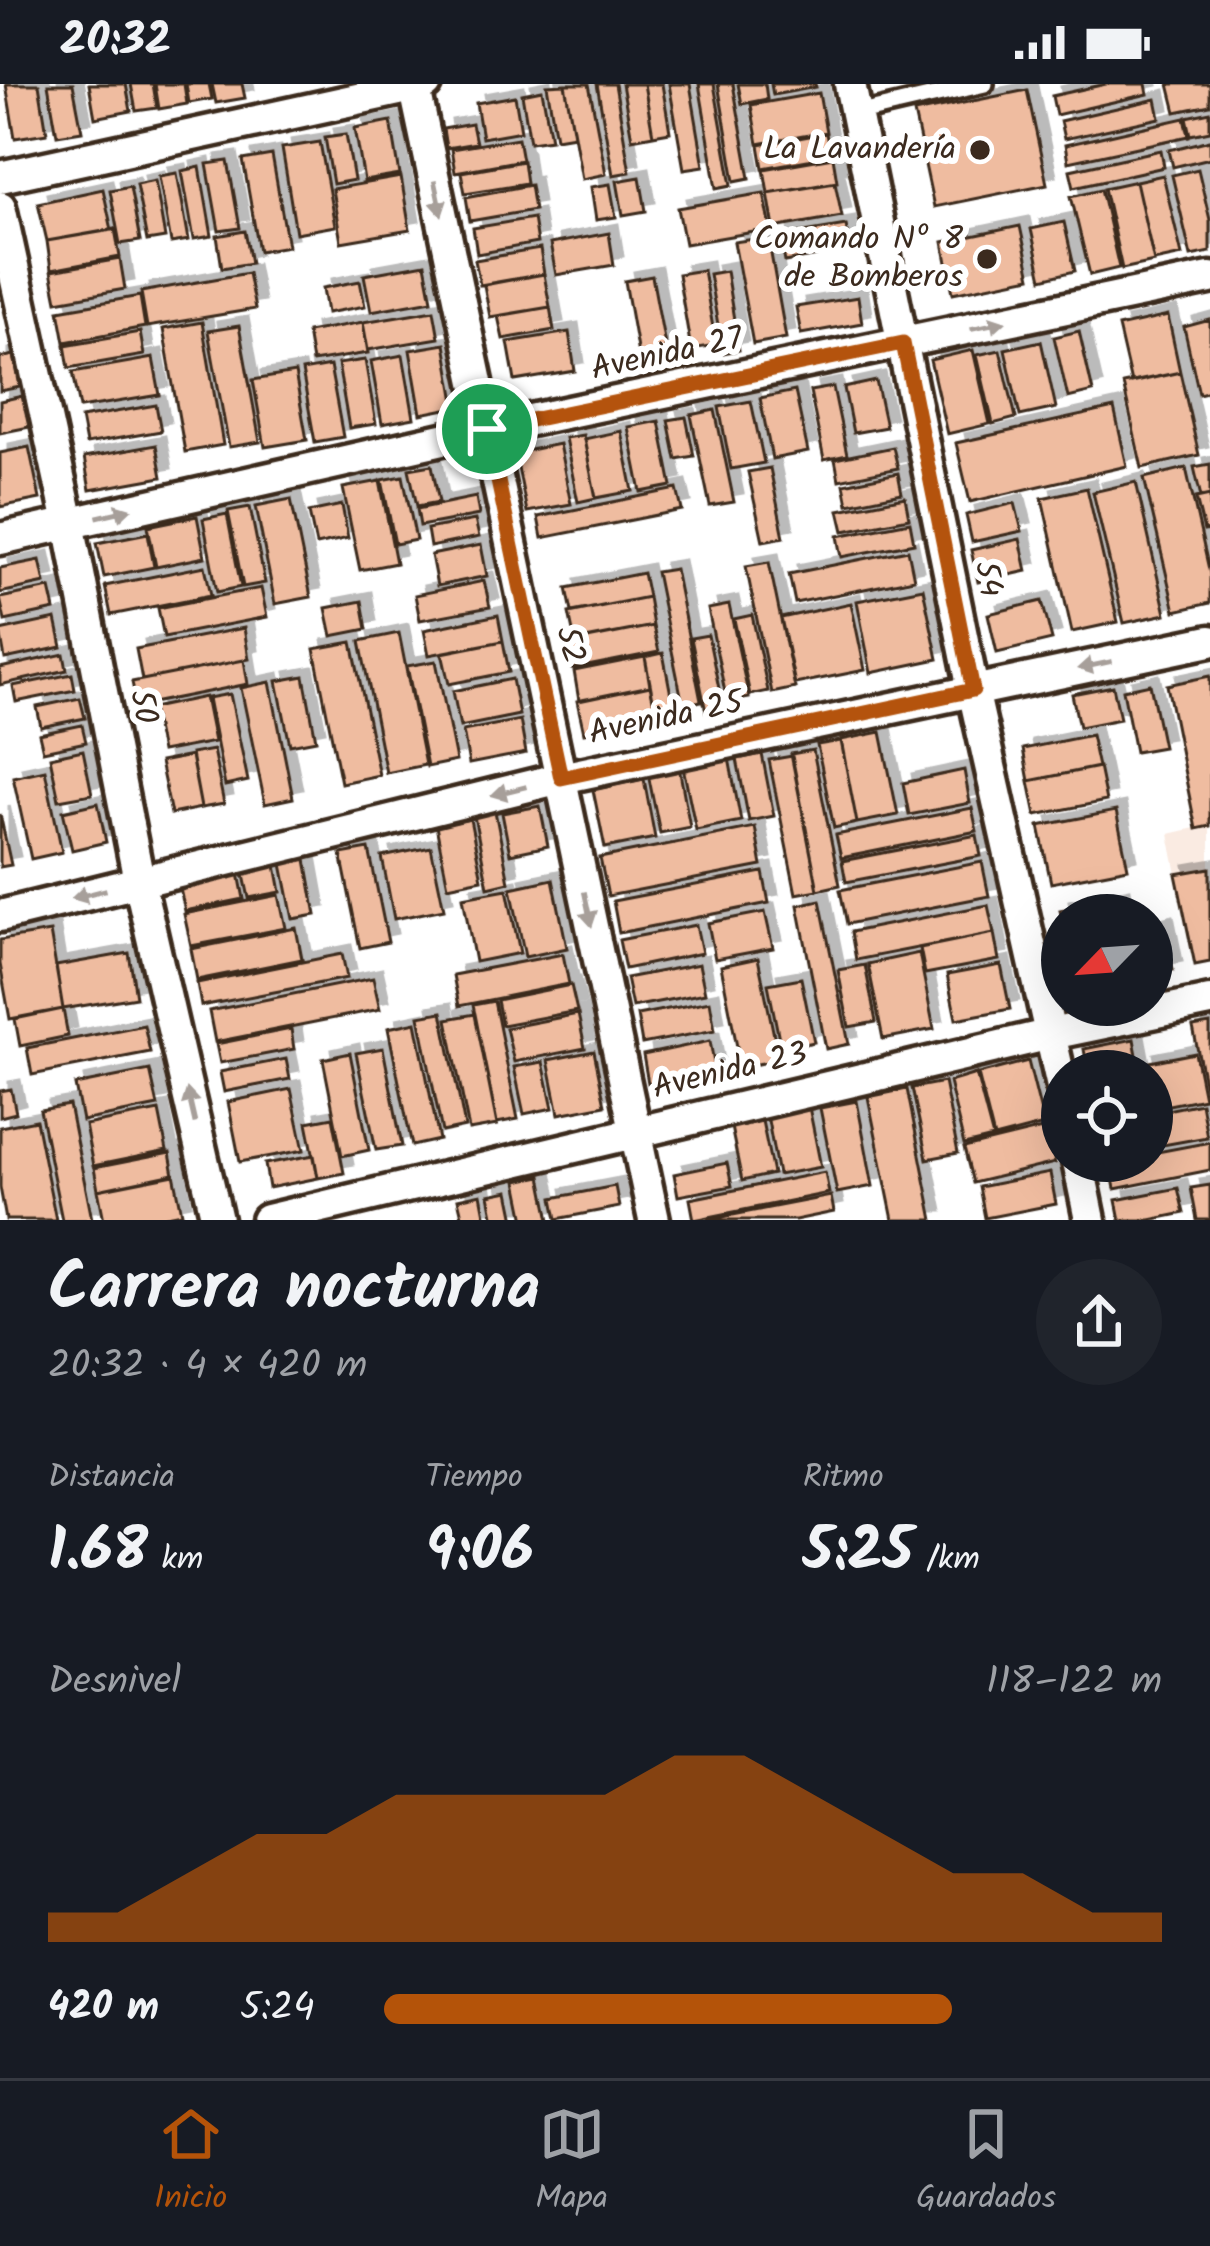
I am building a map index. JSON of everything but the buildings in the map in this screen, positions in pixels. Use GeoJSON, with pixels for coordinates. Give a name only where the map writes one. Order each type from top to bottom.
{"type":"FeatureCollection","features":[{"type":"Feature","properties":{"kind":"street"},"geometry":{"type":"LineString","coordinates":[[0,177],[418,85]]}},
{"type":"Feature","properties":{"kind":"street","name":"52"},"geometry":{"type":"LineString","coordinates":[[418,85],[654,1220]]}},
{"type":"Feature","properties":{"kind":"street","name":"54"},"geometry":{"type":"LineString","coordinates":[[853,99],[973,690],[1054,1050]]}},
{"type":"Feature","properties":{"kind":"street","name":"50"},"geometry":{"type":"LineString","coordinates":[[0,206],[69,523],[139,881],[218,1220]]}},
{"type":"Feature","properties":{"kind":"street","name":"Avenida 27"},"geometry":{"type":"LineString","coordinates":[[0,539],[487,429],[1210,278]]}},
{"type":"Feature","properties":{"kind":"street","name":"Avenida 25"},"geometry":{"type":"LineString","coordinates":[[0,916],[561,778],[1210,641]]}},
{"type":"Feature","properties":{"kind":"street","name":"Avenida 23"},"geometry":{"type":"LineString","coordinates":[[267,1220],[1051,1034],[1210,1001]]}},
{"type":"Feature","properties":{"kind":"street"},"geometry":{"type":"LineString","coordinates":[[1082,1182],[1090,1220]]}},
{"type":"Feature","properties":{"kind":"lane"},"geometry":{"type":"LineString","coordinates":[[853,99],[985,84]]}},
{"type":"Feature","properties":{"kind":"shaded area"},"geometry":{"type":"Polygon","coordinates":[[[1210,676],[1210,962],[1195,965],[1169,834],[1195,828],[1167,685],[1210,676]]]}},
{"type":"Feature","properties":{"kind":"place","name":"La Lavandería"},"geometry":{"type":"Point","coordinates":[980,150]}},
{"type":"Feature","properties":{"kind":"place","name":"Comando Nº 8 de Bomberos"},"geometry":{"type":"Point","coordinates":[987,259]}},
{"type":"Feature","properties":{"kind":"route"},"geometry":{"type":"LineString","coordinates":[[903,343],[973,690],[561,778],[487,429],[903,343]]}}]}
